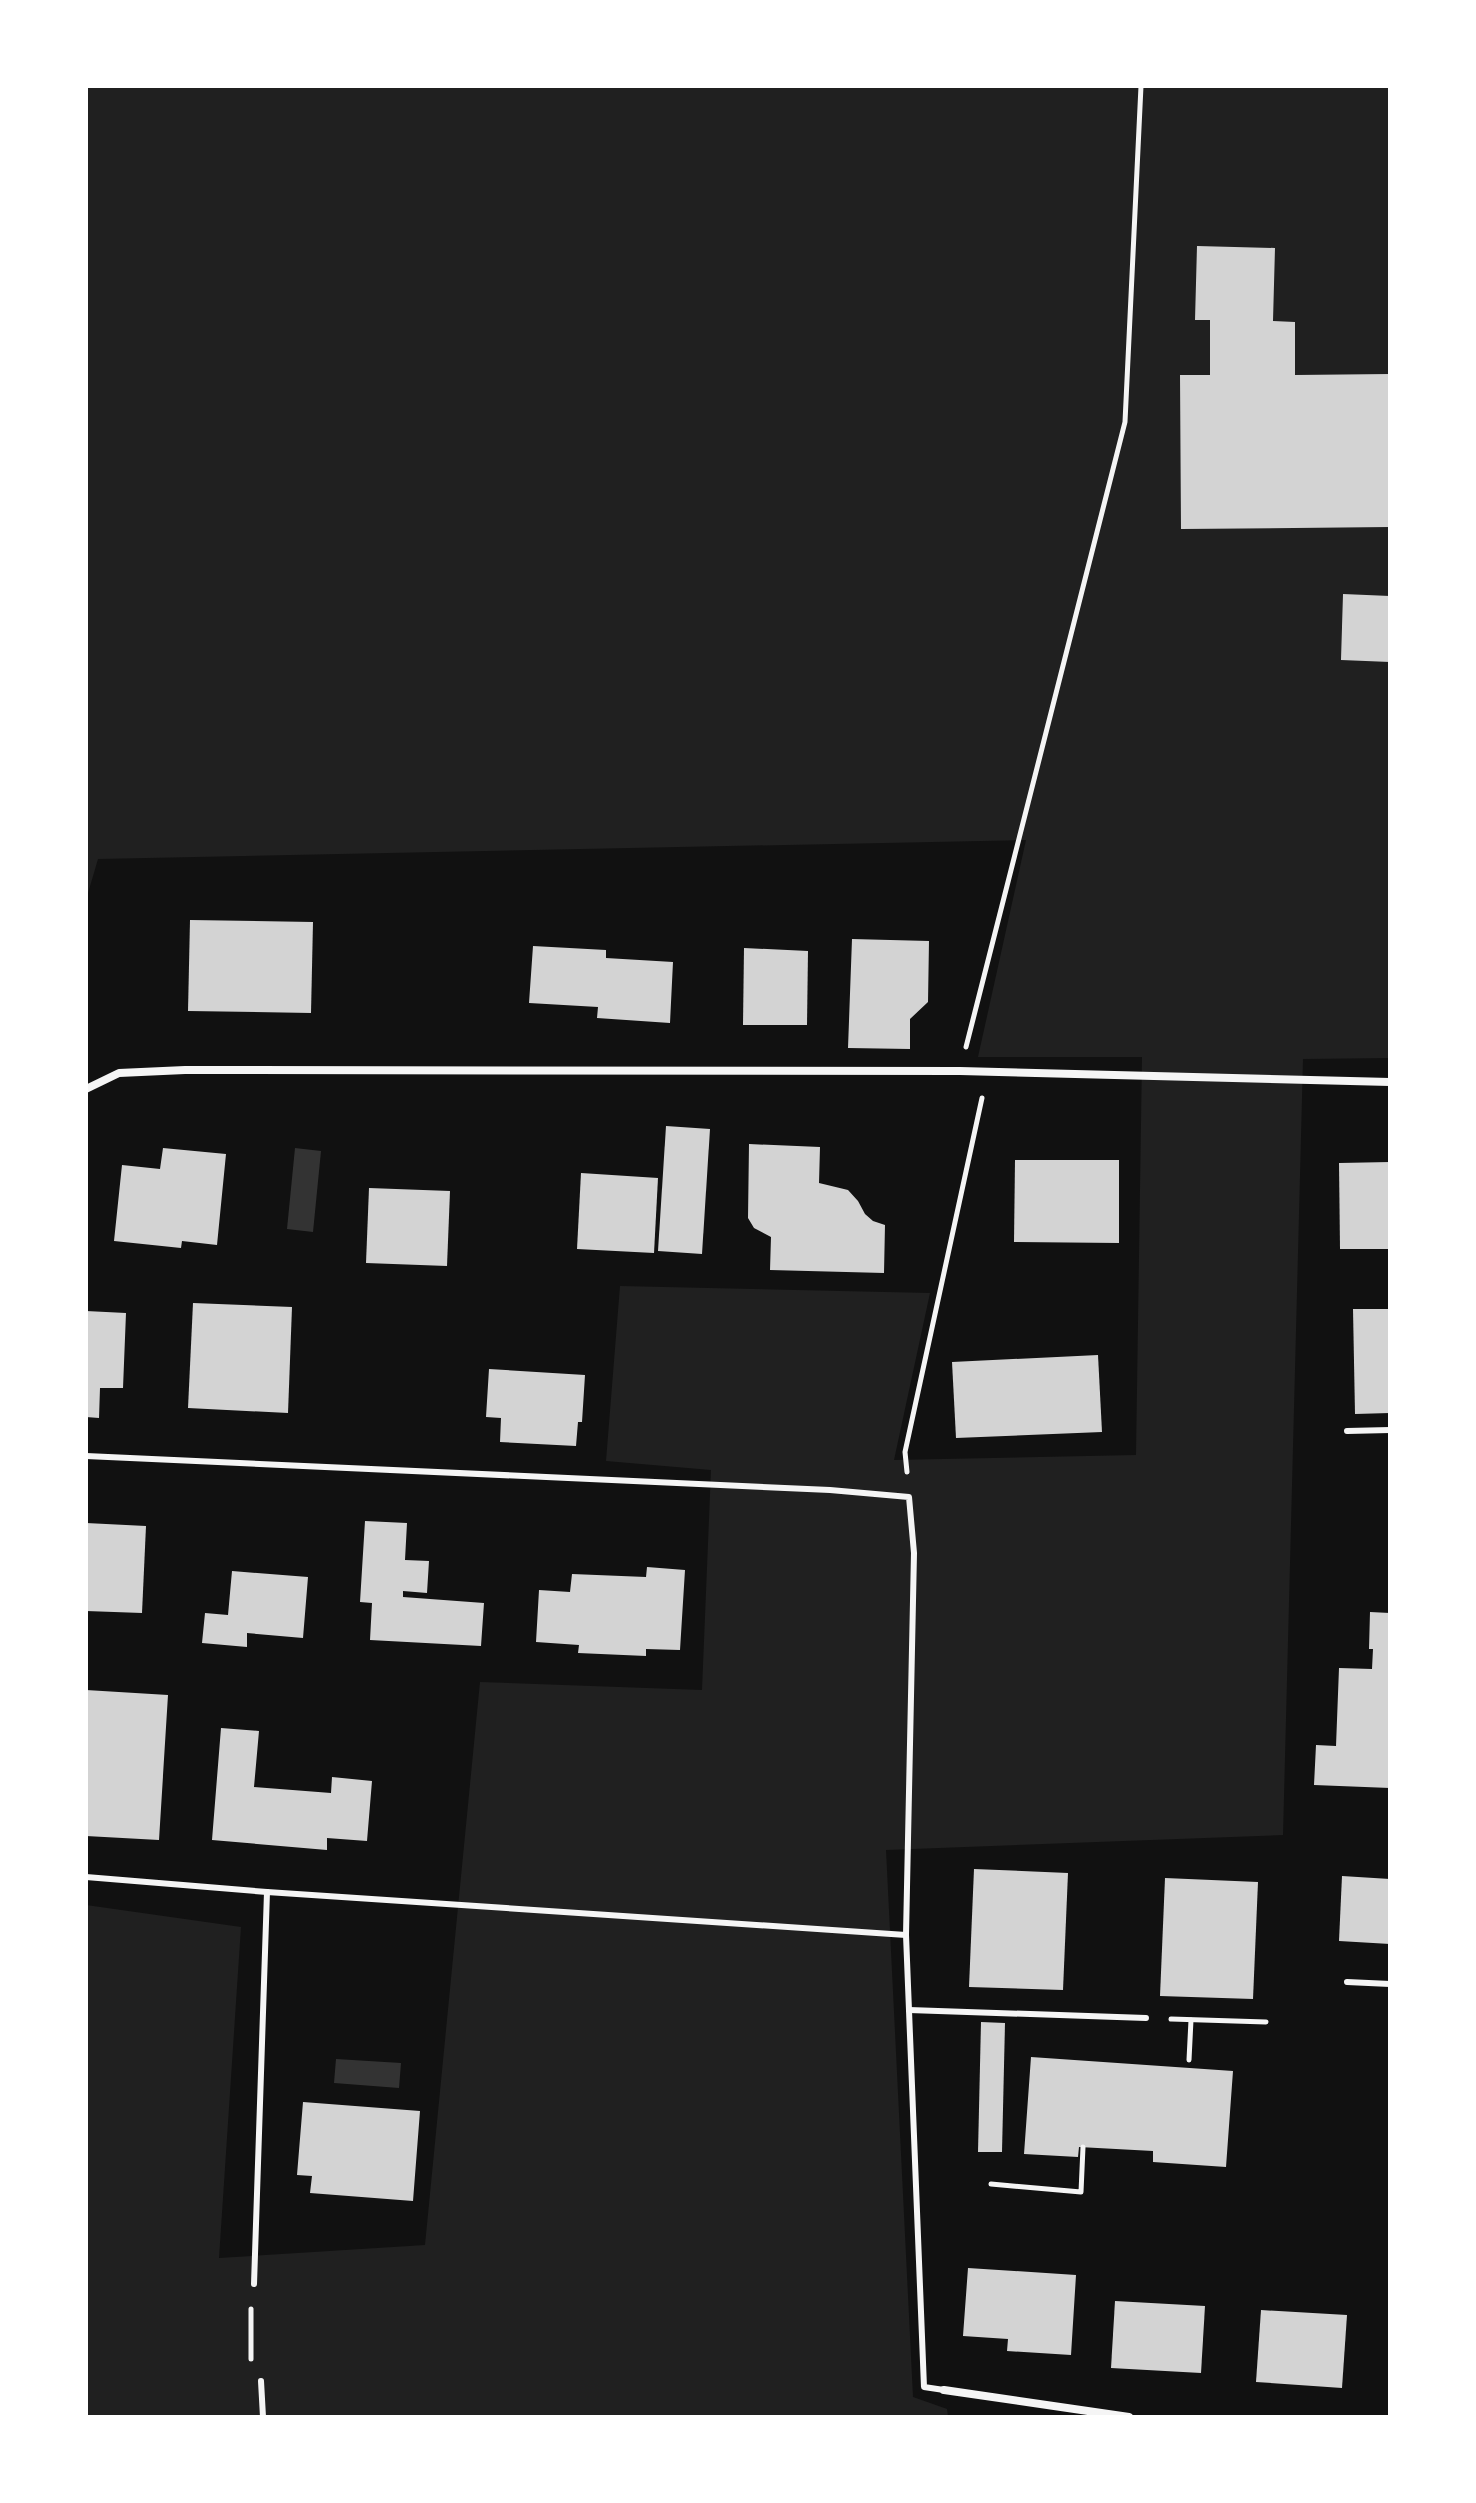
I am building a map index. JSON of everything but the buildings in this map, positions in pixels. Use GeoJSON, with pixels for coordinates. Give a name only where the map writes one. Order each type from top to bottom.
{"type":"FeatureCollection","features":[{"type":"Feature","properties":{"kind":"street"},"geometry":{"type":"LineString","coordinates":[[86,1089],[119,1073],[185,1070],[960,1071],[1390,1082]]}},
{"type":"Feature","properties":{"kind":"street"},"geometry":{"type":"LineString","coordinates":[[944,2390],[1129,2417]]}},
{"type":"Feature","properties":{"kind":"lane"},"geometry":{"type":"LineString","coordinates":[[1347,1431],[1390,1430]]}},
{"type":"Feature","properties":{"kind":"lane"},"geometry":{"type":"LineString","coordinates":[[86,1456],[830,1490],[909,1497],[914,1553],[906,1935],[924,2387],[944,2390]]}},
{"type":"Feature","properties":{"kind":"lane"},"geometry":{"type":"LineString","coordinates":[[86,1877],[906,1935]]}},
{"type":"Feature","properties":{"kind":"lane"},"geometry":{"type":"LineString","coordinates":[[254,2284],[267,1892]]}},
{"type":"Feature","properties":{"kind":"lane"},"geometry":{"type":"LineString","coordinates":[[1347,1982],[1390,1984]]}},
{"type":"Feature","properties":{"kind":"lane"},"geometry":{"type":"LineString","coordinates":[[909,2010],[1146,2018]]}},
{"type":"Feature","properties":{"kind":"lane"},"geometry":{"type":"LineString","coordinates":[[261,2381],[263,2417]]}},
{"type":"Feature","properties":{"kind":"path"},"geometry":{"type":"LineString","coordinates":[[960,1071],[1125,422],[1141,86]]}},
{"type":"Feature","properties":{"kind":"path"},"geometry":{"type":"LineString","coordinates":[[909,1497],[905,1452],[988,1072]]}},
{"type":"Feature","properties":{"kind":"path"},"geometry":{"type":"LineString","coordinates":[[1146,2018],[1266,2022]]}},
{"type":"Feature","properties":{"kind":"path"},"geometry":{"type":"LineString","coordinates":[[1189,2060],[1191,2020]]}},
{"type":"Feature","properties":{"kind":"path"},"geometry":{"type":"LineString","coordinates":[[991,2184],[1081,2192],[1083,2147]]}},
{"type":"Feature","properties":{"kind":"path"},"geometry":{"type":"LineString","coordinates":[[254,2284],[251,2366],[261,2381]]}},
{"type":"Feature","properties":{"kind":"shaded area"},"geometry":{"type":"Polygon","coordinates":[[[86,86],[1390,86],[1390,1058],[1303,1059],[1283,1835],[886,1850],[913,2397],[947,2409],[948,2417],[86,2417],[86,1905],[241,1927],[219,2258],[425,2245],[480,1682],[702,1690],[711,1470],[606,1461],[620,1286],[930,1293],[894,1460],[1136,1455],[1142,1057],[978,1057],[1026,840],[98,859],[86,900],[86,86]]]}},
{"type":"Feature","properties":{"kind":"shaded area"},"geometry":{"type":"Polygon","coordinates":[[[295,1148],[321,1151],[313,1232],[287,1229],[295,1148]]]}},
{"type":"Feature","properties":{"kind":"shaded area"},"geometry":{"type":"Polygon","coordinates":[[[336,2059],[401,2063],[399,2088],[334,2083],[336,2059]]]}}]}
